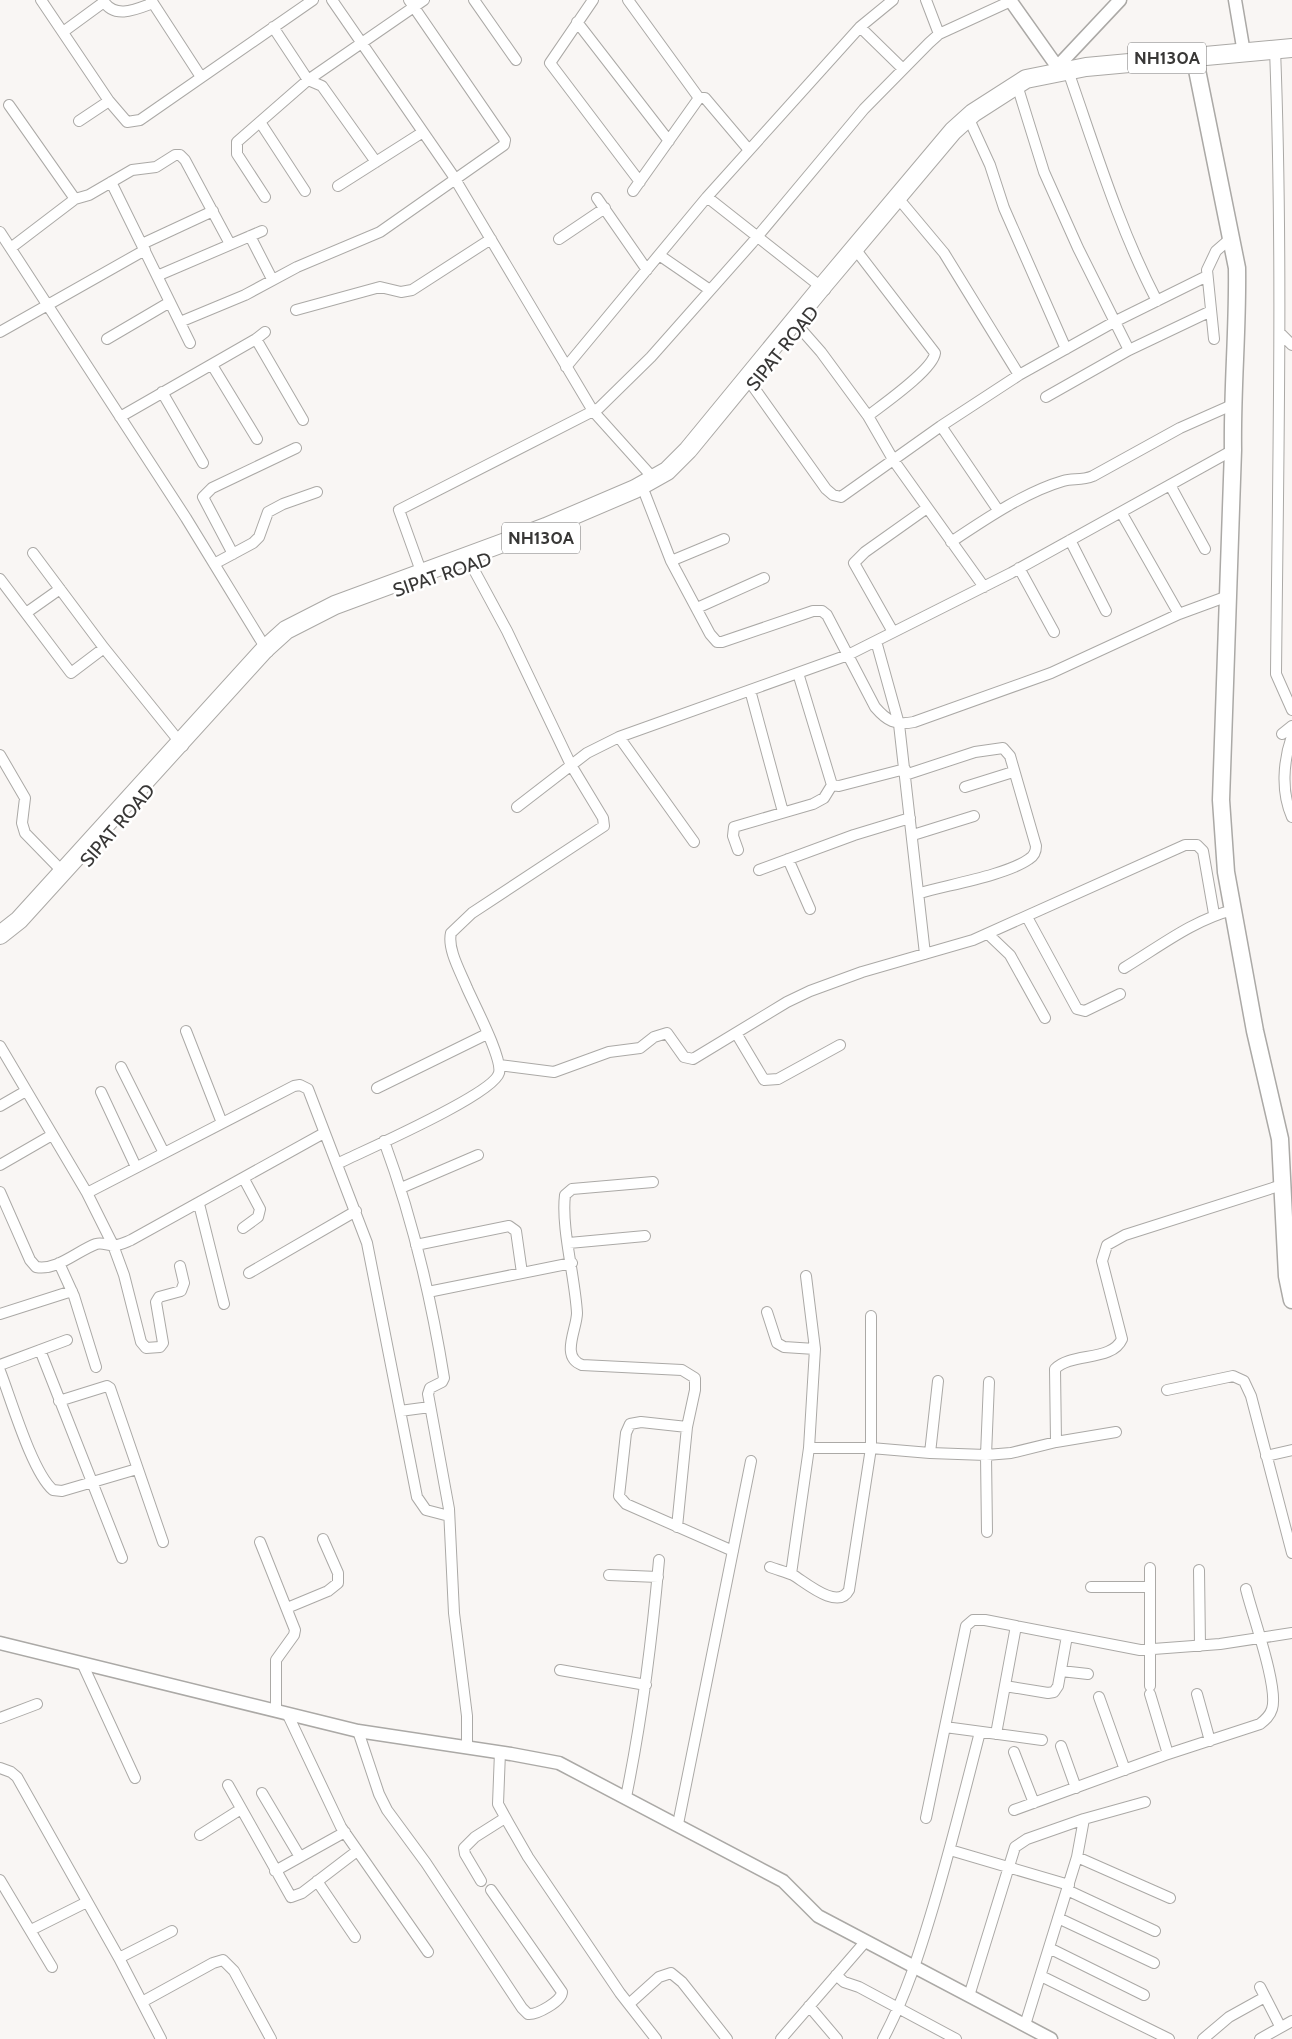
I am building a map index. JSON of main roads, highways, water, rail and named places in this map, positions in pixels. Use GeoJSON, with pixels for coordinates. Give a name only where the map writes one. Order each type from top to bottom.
{"type":"FeatureCollection","features":[{"type":"Feature","properties":{"kind":"highway","name":"NH130A"},"geometry":{"type":"LineString","coordinates":[[1194,55],[1284,49]]}},
{"type":"Feature","properties":{"kind":"highway","name":"SIPAT ROAD"},"geometry":{"type":"LineString","coordinates":[[653,486],[688,450],[824,290],[953,132],[1018,89],[1057,72],[1194,55]]}},
{"type":"Feature","properties":{"kind":"highway","name":"SIPAT ROAD"},"geometry":{"type":"LineString","coordinates":[[1,934],[64,872],[183,745],[286,630],[335,605],[422,574],[469,560],[513,550],[653,486],[690,459],[799,327],[824,290],[903,204],[971,121]]}},
{"type":"Feature","properties":{"kind":"highway","name":"SIPAT ROAD"},"geometry":{"type":"LineString","coordinates":[[268,652],[324,618],[469,560]]}},
{"type":"Feature","properties":{"kind":"highway","name":"SIPAT ROAD"},"geometry":{"type":"LineString","coordinates":[[1,934],[65,884],[183,745]]}},
{"type":"Feature","properties":{"kind":"main road"},"geometry":{"type":"LineString","coordinates":[[1194,55],[1237,268],[1238,302],[1232,405],[1233,450],[1222,800],[1226,872],[1255,1031],[1280,1139],[1286,1276],[1292,1300]]}}]}
